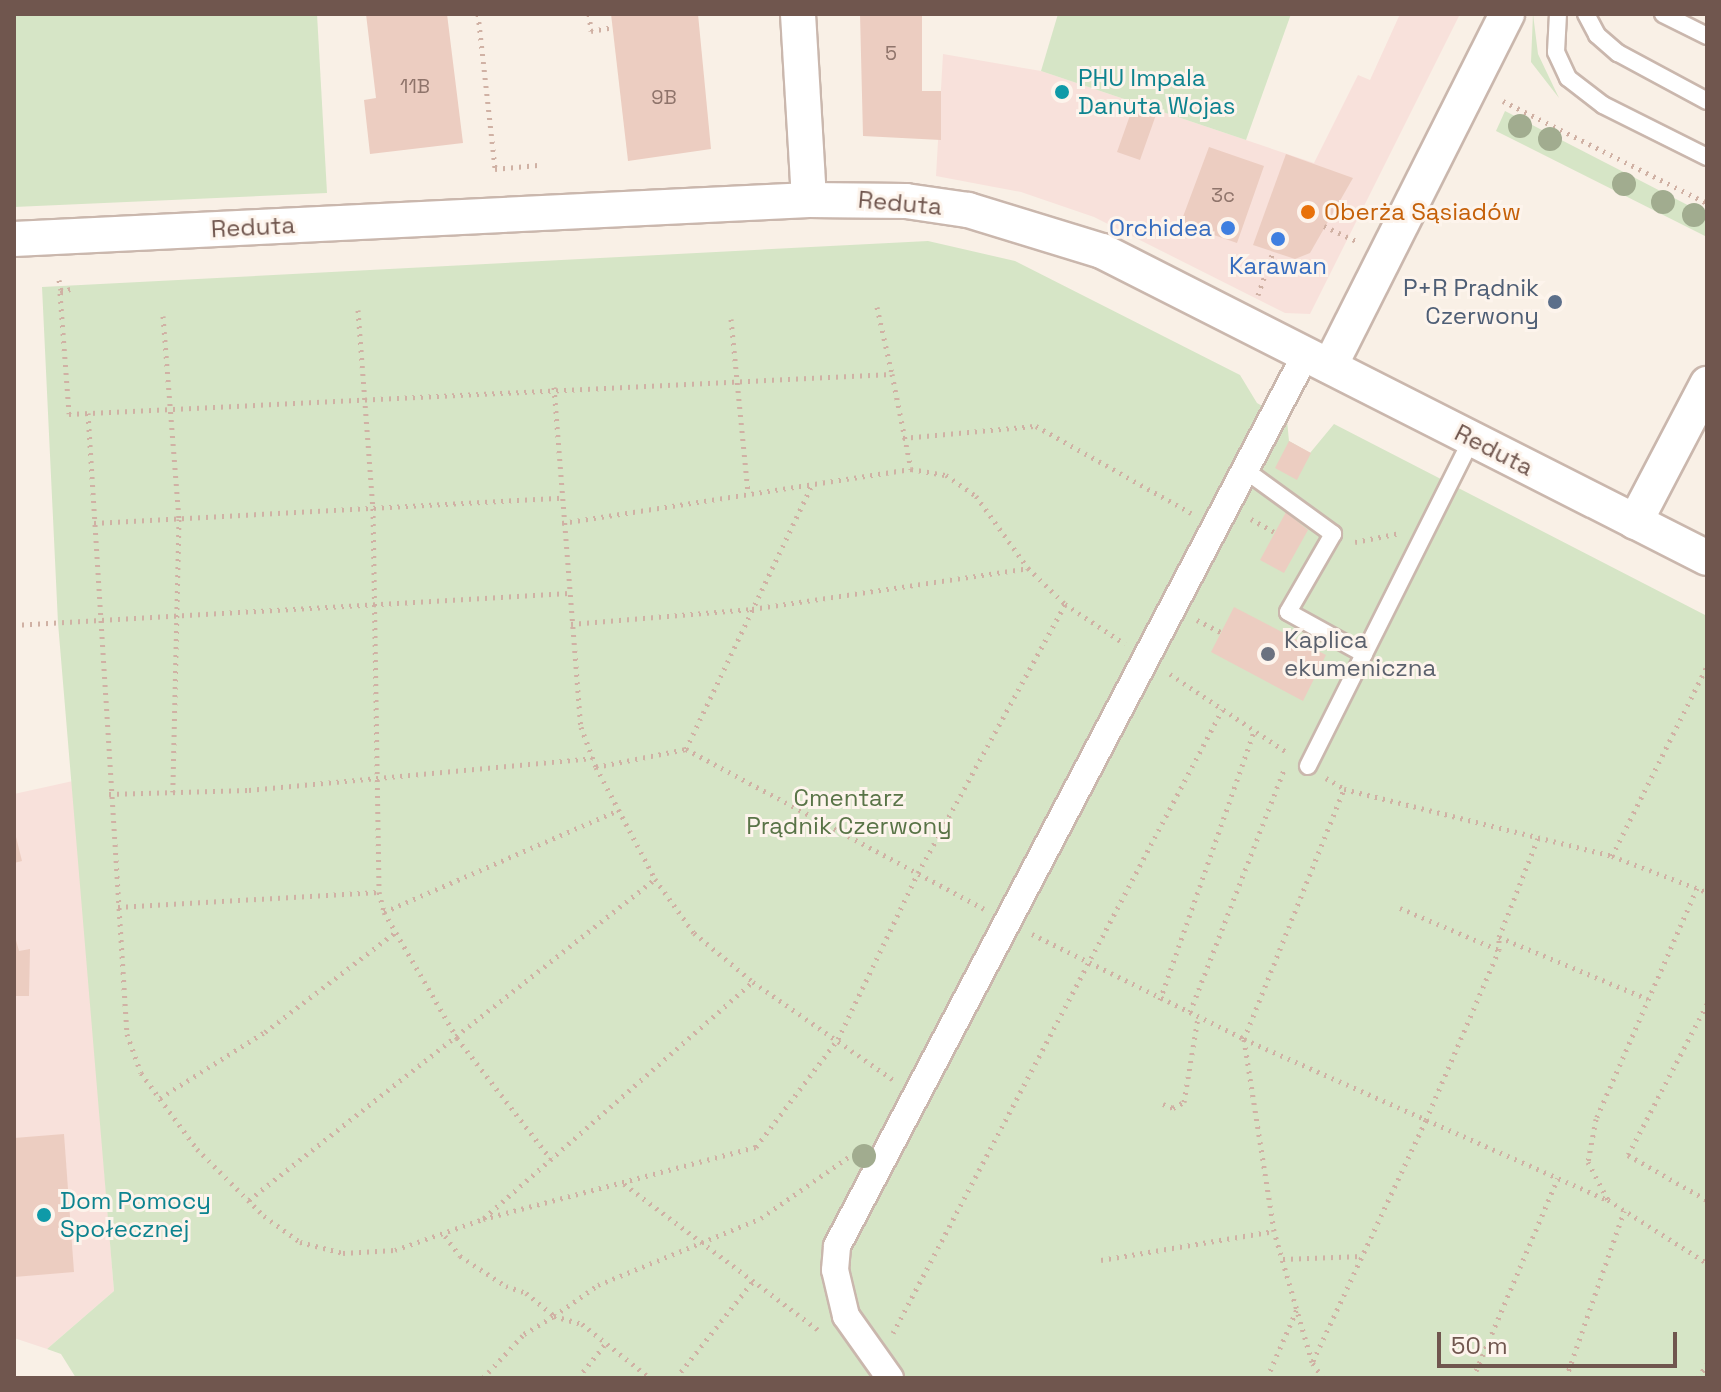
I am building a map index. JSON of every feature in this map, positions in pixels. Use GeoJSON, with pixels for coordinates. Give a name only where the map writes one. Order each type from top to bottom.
{"type":"FeatureCollection","features":[{"type":"Feature","properties":{"kind":"street"},"geometry":{"type":"LineString","coordinates":[[798,14],[809,200]]}},
{"type":"Feature","properties":{"kind":"street"},"geometry":{"type":"LineString","coordinates":[[884,1370],[854,1332],[837,1291],[837,1246],[913,1095],[1245,470],[1318,360],[1507,14]]}},
{"type":"Feature","properties":{"kind":"street","name":"Reduta"},"geometry":{"type":"LineString","coordinates":[[14,239],[809,200],[940,205],[1052,232],[1318,360],[1707,558]]}},
{"type":"Feature","properties":{"kind":"street"},"geometry":{"type":"LineString","coordinates":[[1635,522],[1707,384]]}},
{"type":"Feature","properties":{"kind":"lane"},"geometry":{"type":"LineString","coordinates":[[1558,14],[1556,52],[1568,78],[1603,105],[1707,157]]}},
{"type":"Feature","properties":{"kind":"lane"},"geometry":{"type":"LineString","coordinates":[[1586,14],[1597,35],[1618,53],[1707,101]]}},
{"type":"Feature","properties":{"kind":"lane"},"geometry":{"type":"LineString","coordinates":[[1663,14],[1707,36]]}},
{"type":"Feature","properties":{"kind":"lane"},"geometry":{"type":"LineString","coordinates":[[1308,766],[1472,439]]}},
{"type":"Feature","properties":{"kind":"lane"},"geometry":{"type":"LineString","coordinates":[[1245,470],[1333,534],[1288,612],[1364,654]]}},
{"type":"Feature","properties":{"kind":"path"},"geometry":{"type":"LineString","coordinates":[[478,14],[495,169],[538,165]]}},
{"type":"Feature","properties":{"kind":"path"},"geometry":{"type":"LineString","coordinates":[[589,14],[591,31],[613,27]]}},
{"type":"Feature","properties":{"kind":"path"},"geometry":{"type":"LineString","coordinates":[[1503,101],[1707,203]]}},
{"type":"Feature","properties":{"kind":"path"},"geometry":{"type":"LineString","coordinates":[[1324,226],[1361,243]]}},
{"type":"Feature","properties":{"kind":"path"},"geometry":{"type":"LineString","coordinates":[[1255,303],[1273,252]]}},
{"type":"Feature","properties":{"kind":"path"},"geometry":{"type":"LineString","coordinates":[[59,280],[61,290],[71,293],[60,293],[69,414],[554,387],[892,374]]}},
{"type":"Feature","properties":{"kind":"path"},"geometry":{"type":"LineString","coordinates":[[877,307],[911,469]]}},
{"type":"Feature","properties":{"kind":"path"},"geometry":{"type":"LineString","coordinates":[[358,310],[373,508],[372,604],[379,779],[379,892],[384,912],[457,1038],[551,1159]]}},
{"type":"Feature","properties":{"kind":"path"},"geometry":{"type":"LineString","coordinates":[[163,316],[173,408],[179,519],[180,614],[173,792]]}},
{"type":"Feature","properties":{"kind":"path"},"geometry":{"type":"LineString","coordinates":[[731,319],[740,380],[748,492]]}},
{"type":"Feature","properties":{"kind":"path"},"geometry":{"type":"LineString","coordinates":[[554,387],[562,523],[581,727],[596,767],[655,879],[694,933],[753,982],[838,1039],[913,1095]]}},
{"type":"Feature","properties":{"kind":"path"},"geometry":{"type":"LineString","coordinates":[[88,413],[109,794],[127,1034],[141,1073],[197,1149],[249,1200],[300,1242],[343,1253],[395,1250],[445,1236],[483,1219],[756,1147],[838,1039],[918,873],[1065,604]]}},
{"type":"Feature","properties":{"kind":"path"},"geometry":{"type":"LineString","coordinates":[[903,438],[1036,426],[1216,527]]}},
{"type":"Feature","properties":{"kind":"path"},"geometry":{"type":"LineString","coordinates":[[562,523],[911,469],[946,475],[976,496],[1028,568],[1065,604],[1308,766]]}},
{"type":"Feature","properties":{"kind":"path"},"geometry":{"type":"LineString","coordinates":[[686,749],[813,483]]}},
{"type":"Feature","properties":{"kind":"path"},"geometry":{"type":"LineString","coordinates":[[94,523],[561,498]]}},
{"type":"Feature","properties":{"kind":"path"},"geometry":{"type":"LineString","coordinates":[[1326,546],[1429,527]]}},
{"type":"Feature","properties":{"kind":"path"},"geometry":{"type":"LineString","coordinates":[[571,624],[752,609],[1028,568]]}},
{"type":"Feature","properties":{"kind":"path"},"geometry":{"type":"LineString","coordinates":[[17,616],[16,625],[569,593]]}},
{"type":"Feature","properties":{"kind":"path"},"geometry":{"type":"LineString","coordinates":[[1612,856],[1707,666]]}},
{"type":"Feature","properties":{"kind":"path"},"geometry":{"type":"LineString","coordinates":[[884,1370],[1222,710]]}},
{"type":"Feature","properties":{"kind":"path"},"geometry":{"type":"LineString","coordinates":[[1160,1000],[1254,731]]}},
{"type":"Feature","properties":{"kind":"path"},"geometry":{"type":"LineString","coordinates":[[596,767],[686,749],[1160,1000],[1608,1200],[1707,1263]]}},
{"type":"Feature","properties":{"kind":"path"},"geometry":{"type":"LineString","coordinates":[[1190,1012],[1290,754]]}},
{"type":"Feature","properties":{"kind":"path"},"geometry":{"type":"LineString","coordinates":[[109,794],[379,779],[593,758]]}},
{"type":"Feature","properties":{"kind":"path"},"geometry":{"type":"LineString","coordinates":[[1323,1378],[1312,1362],[1274,1231],[1244,1039],[1344,789],[1612,856],[1707,892]]}},
{"type":"Feature","properties":{"kind":"path"},"geometry":{"type":"LineString","coordinates":[[384,912],[619,810]]}},
{"type":"Feature","properties":{"kind":"path"},"geometry":{"type":"LineString","coordinates":[[1312,1362],[1426,1120],[1499,950],[1499,937],[1538,838]]}},
{"type":"Feature","properties":{"kind":"path"},"geometry":{"type":"LineString","coordinates":[[249,1200],[655,879]]}},
{"type":"Feature","properties":{"kind":"path"},"geometry":{"type":"LineString","coordinates":[[1608,1200],[1588,1162],[1596,1119],[1697,888]]}},
{"type":"Feature","properties":{"kind":"path"},"geometry":{"type":"LineString","coordinates":[[118,907],[379,892]]}},
{"type":"Feature","properties":{"kind":"path"},"geometry":{"type":"LineString","coordinates":[[1400,908],[1499,950]]}},
{"type":"Feature","properties":{"kind":"path"},"geometry":{"type":"LineString","coordinates":[[160,1098],[265,1032],[396,932]]}},
{"type":"Feature","properties":{"kind":"path"},"geometry":{"type":"LineString","coordinates":[[1499,937],[1648,999]]}},
{"type":"Feature","properties":{"kind":"path"},"geometry":{"type":"LineString","coordinates":[[483,1219],[753,982]]}},
{"type":"Feature","properties":{"kind":"path"},"geometry":{"type":"LineString","coordinates":[[1707,1004],[1628,1155],[1707,1200]]}},
{"type":"Feature","properties":{"kind":"path"},"geometry":{"type":"LineString","coordinates":[[1163,1104],[1180,1108],[1184,1102],[1198,1017]]}},
{"type":"Feature","properties":{"kind":"path"},"geometry":{"type":"LineString","coordinates":[[483,1378],[524,1334],[598,1285],[706,1241],[802,1193],[853,1153]]}},
{"type":"Feature","properties":{"kind":"path"},"geometry":{"type":"LineString","coordinates":[[1473,1378],[1558,1178]]}},
{"type":"Feature","properties":{"kind":"path"},"geometry":{"type":"LineString","coordinates":[[623,1183],[706,1241],[828,1337]]}},
{"type":"Feature","properties":{"kind":"path"},"geometry":{"type":"LineString","coordinates":[[1566,1378],[1624,1211]]}},
{"type":"Feature","properties":{"kind":"path"},"geometry":{"type":"LineString","coordinates":[[1101,1260],[1274,1231]]}},
{"type":"Feature","properties":{"kind":"path"},"geometry":{"type":"LineString","coordinates":[[445,1236],[460,1256],[526,1293],[554,1316],[582,1324],[650,1378]]}},
{"type":"Feature","properties":{"kind":"path"},"geometry":{"type":"LineString","coordinates":[[1283,1259],[1362,1256]]}},
{"type":"Feature","properties":{"kind":"path"},"geometry":{"type":"LineString","coordinates":[[676,1378],[754,1280]]}},
{"type":"Feature","properties":{"kind":"path"},"geometry":{"type":"LineString","coordinates":[[1267,1378],[1297,1309]]}},
{"type":"Feature","properties":{"kind":"path"},"geometry":{"type":"LineString","coordinates":[[578,1378],[606,1343]]}},
{"type":"Feature","properties":{"kind":"path"},"geometry":{"type":"LineString","coordinates":[[1698,1378],[1707,1364]]}},
{"type":"Feature","properties":{"kind":"shaded area"},"geometry":{"type":"Polygon","coordinates":[[[1400,14],[1460,14],[1310,314],[1285,313],[1094,217],[1021,192],[936,176],[943,54],[1041,71],[1314,163],[1358,75],[1370,80],[1400,14]]]}},
{"type":"Feature","properties":{"kind":"shaded area"},"geometry":{"type":"Polygon","coordinates":[[[73,781],[114,1291],[47,1349],[14,1338],[14,794],[73,781]]]}},
{"type":"Feature","properties":{"kind":"green space"},"geometry":{"type":"Polygon","coordinates":[[[14,14],[317,14],[327,193],[14,207],[14,14]]]}},
{"type":"Feature","properties":{"kind":"green space"},"geometry":{"type":"Polygon","coordinates":[[[1058,14],[1291,14],[1246,140],[1041,71],[1058,14]]]}},
{"type":"Feature","properties":{"kind":"green space"},"geometry":{"type":"Polygon","coordinates":[[[1533,14],[1538,54],[1559,98],[1531,62],[1533,14]]]}},
{"type":"Feature","properties":{"kind":"green space"},"geometry":{"type":"Polygon","coordinates":[[[1505,111],[1707,215],[1707,237],[1496,131],[1505,111]]]}},
{"type":"Feature","properties":{"kind":"green space","name":"Cmentarz Prądnik Czerwony"},"geometry":{"type":"Polygon","coordinates":[[[928,241],[1015,261],[1240,375],[1257,403],[1287,420],[1289,441],[1310,453],[1334,424],[1707,616],[1707,1378],[76,1378],[61,1354],[47,1349],[114,1291],[58,623],[42,287],[928,241]]]}},
{"type":"Feature","properties":{"kind":"building"},"geometry":{"type":"Polygon","coordinates":[[[366,14],[447,14],[463,143],[370,154],[364,100],[376,98],[366,14]]]}},
{"type":"Feature","properties":{"kind":"building"},"geometry":{"type":"Polygon","coordinates":[[[611,14],[698,14],[711,149],[628,161],[611,14]]]}},
{"type":"Feature","properties":{"kind":"building"},"geometry":{"type":"Polygon","coordinates":[[[860,14],[922,14],[922,91],[941,91],[941,140],[863,136],[860,14]]]}},
{"type":"Feature","properties":{"kind":"building","name":"PHU Impala Danuta Wojas"},"geometry":{"type":"Polygon","coordinates":[[[1057,82],[1071,87],[1066,102],[1052,97],[1057,82]]]}},
{"type":"Feature","properties":{"kind":"building"},"geometry":{"type":"Polygon","coordinates":[[[1134,104],[1157,112],[1140,160],[1117,152],[1134,104]]]}},
{"type":"Feature","properties":{"kind":"building"},"geometry":{"type":"Polygon","coordinates":[[[1209,147],[1264,166],[1237,243],[1208,233],[1210,225],[1196,228],[1181,222],[1209,147]]]}},
{"type":"Feature","properties":{"kind":"building"},"geometry":{"type":"Polygon","coordinates":[[[1286,154],[1353,178],[1310,253],[1295,259],[1253,245],[1286,154]]]}},
{"type":"Feature","properties":{"kind":"building"},"geometry":{"type":"Polygon","coordinates":[[[1289,441],[1311,453],[1297,480],[1275,468],[1289,441]]]}},
{"type":"Feature","properties":{"kind":"building"},"geometry":{"type":"Polygon","coordinates":[[[1286,512],[1308,530],[1284,573],[1260,560],[1286,512]]]}},
{"type":"Feature","properties":{"kind":"building","name":"Kaplica ekumeniczna"},"geometry":{"type":"Polygon","coordinates":[[[1234,607],[1326,655],[1303,701],[1211,652],[1234,607]]]}},
{"type":"Feature","properties":{"kind":"building"},"geometry":{"type":"Polygon","coordinates":[[[14,829],[22,861],[14,863],[14,829]]]}},
{"type":"Feature","properties":{"kind":"building"},"geometry":{"type":"Polygon","coordinates":[[[14,933],[19,951],[30,949],[29,996],[14,996],[14,933]]]}},
{"type":"Feature","properties":{"kind":"building","name":"Dom Pomocy Społecznej"},"geometry":{"type":"Polygon","coordinates":[[[64,1134],[74,1272],[14,1277],[14,1138],[64,1134]]]}},
{"type":"Feature","properties":{"kind":"place","name":"PHU Impala Danuta Wojas"},"geometry":{"type":"Point","coordinates":[1062,92]}},
{"type":"Feature","properties":{"kind":"place","name":"Oberża Sąsiadów"},"geometry":{"type":"Point","coordinates":[1308,212]}},
{"type":"Feature","properties":{"kind":"place","name":"Orchidea"},"geometry":{"type":"Point","coordinates":[1228,228]}},
{"type":"Feature","properties":{"kind":"place","name":"Karawan"},"geometry":{"type":"Point","coordinates":[1278,239]}},
{"type":"Feature","properties":{"kind":"place","name":"P+R Prądnik Czerwony"},"geometry":{"type":"Point","coordinates":[1555,302]}},
{"type":"Feature","properties":{"kind":"place","name":"Kaplica ekumeniczna"},"geometry":{"type":"Point","coordinates":[1268,654]}},
{"type":"Feature","properties":{"kind":"place","name":"Dom Pomocy Społecznej"},"geometry":{"type":"Point","coordinates":[44,1215]}}]}
